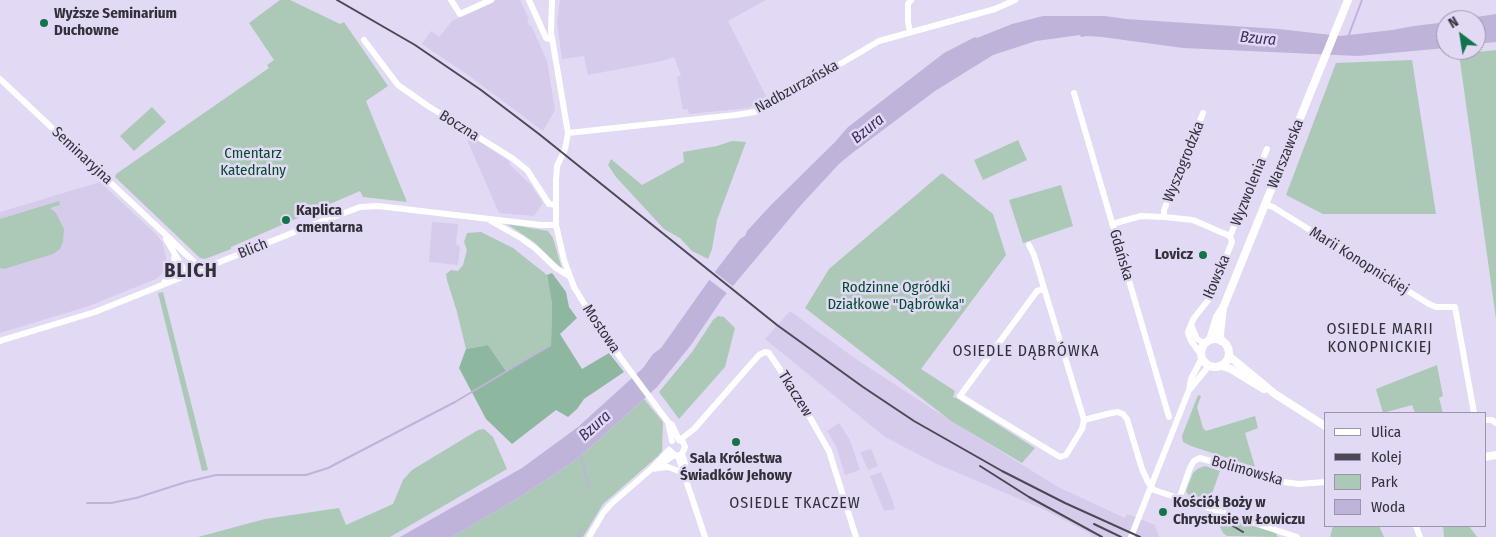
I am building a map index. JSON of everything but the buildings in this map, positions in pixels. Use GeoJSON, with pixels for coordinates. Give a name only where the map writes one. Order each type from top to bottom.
{"type":"FeatureCollection","features":[{"type":"Feature","properties":{"kind":"main road","name":"Warszawska"},"geometry":{"type":"LineString","coordinates":[[1207,342],[1217,317],[1223,308],[1348,0]]}},
{"type":"Feature","properties":{"kind":"main road","name":"Warszawska"},"geometry":{"type":"LineString","coordinates":[[1221,341],[1223,308]]}},
{"type":"Feature","properties":{"kind":"main road"},"geometry":{"type":"LineString","coordinates":[[1275,394],[1229,356],[1228,349],[1221,341],[1207,342],[1201,356],[1208,366],[1215,368],[1222,366],[1231,369],[1324,425]]}},
{"type":"Feature","properties":{"kind":"main road"},"geometry":{"type":"LineString","coordinates":[[1222,366],[1229,356]]}},
{"type":"Feature","properties":{"kind":"street"},"geometry":{"type":"LineString","coordinates":[[451,0],[460,14],[491,0]]}},
{"type":"Feature","properties":{"kind":"street"},"geometry":{"type":"LineString","coordinates":[[529,0],[546,38],[552,40]]}},
{"type":"Feature","properties":{"kind":"street"},"geometry":{"type":"LineString","coordinates":[[552,0],[550,25],[568,133]]}},
{"type":"Feature","properties":{"kind":"street"},"geometry":{"type":"LineString","coordinates":[[910,32],[908,4],[911,0]]}},
{"type":"Feature","properties":{"kind":"street","name":"Nadbzurzańska"},"geometry":{"type":"LineString","coordinates":[[568,133],[755,112],[769,106],[874,44],[910,32],[995,9],[1015,0]]}},
{"type":"Feature","properties":{"kind":"street","name":"Boczna"},"geometry":{"type":"LineString","coordinates":[[364,40],[398,84],[428,106],[512,158],[526,170],[550,204],[556,205]]}},
{"type":"Feature","properties":{"kind":"street","name":"Seminaryjna"},"geometry":{"type":"LineString","coordinates":[[0,79],[197,265],[199,270]]}},
{"type":"Feature","properties":{"kind":"street","name":"Gdańska"},"geometry":{"type":"LineString","coordinates":[[1074,94],[1169,417]]}},
{"type":"Feature","properties":{"kind":"street","name":"Wyszogrodzka"},"geometry":{"type":"LineString","coordinates":[[1112,224],[1141,216],[1164,217],[1164,210],[1203,113]]}},
{"type":"Feature","properties":{"kind":"street","name":"Mostowa"},"geometry":{"type":"LineString","coordinates":[[568,133],[565,149],[557,166],[556,226],[569,276],[585,305],[620,356],[672,426],[679,442]]}},
{"type":"Feature","properties":{"kind":"street","name":"Wyzwolenia"},"geometry":{"type":"LineString","coordinates":[[1230,236],[1267,149]]}},
{"type":"Feature","properties":{"kind":"street","name":"Marii Konopnickiej"},"geometry":{"type":"LineString","coordinates":[[1265,204],[1273,207],[1429,304],[1436,307],[1455,306],[1474,412]]}},
{"type":"Feature","properties":{"kind":"street","name":"Blich"},"geometry":{"type":"LineString","coordinates":[[0,341],[75,319],[360,207],[378,206],[485,218],[503,224],[556,226]]}},
{"type":"Feature","properties":{"kind":"street","name":"Iłowska"},"geometry":{"type":"LineString","coordinates":[[1164,217],[1193,220],[1230,236],[1232,242],[1210,298],[1194,318],[1191,325]]}},
{"type":"Feature","properties":{"kind":"street","name":"Blich"},"geometry":{"type":"LineString","coordinates":[[503,224],[556,268],[569,276]]}},
{"type":"Feature","properties":{"kind":"street","name":"Seminaryjna"},"geometry":{"type":"LineString","coordinates":[[163,234],[188,275]]}},
{"type":"Feature","properties":{"kind":"street"},"geometry":{"type":"LineString","coordinates":[[1029,245],[1034,254],[1084,420],[1082,429],[1066,455],[1060,457],[960,396],[1037,291],[1044,289]]}},
{"type":"Feature","properties":{"kind":"street"},"geometry":{"type":"LineString","coordinates":[[161,286],[168,279],[172,271],[175,255]]}},
{"type":"Feature","properties":{"kind":"street"},"geometry":{"type":"LineString","coordinates":[[1191,325],[1197,339],[1207,342]]}},
{"type":"Feature","properties":{"kind":"street"},"geometry":{"type":"LineString","coordinates":[[1131,537],[1201,356],[1188,333],[1191,325]]}},
{"type":"Feature","properties":{"kind":"street","name":"Tkaczew"},"geometry":{"type":"LineString","coordinates":[[679,442],[694,429],[759,355],[765,352],[769,353],[800,400],[829,450],[856,537]]}},
{"type":"Feature","properties":{"kind":"street"},"geometry":{"type":"LineString","coordinates":[[1189,390],[1208,366]]}},
{"type":"Feature","properties":{"kind":"street"},"geometry":{"type":"LineString","coordinates":[[1084,420],[1118,412],[1123,414],[1127,419],[1142,469],[1151,488],[1158,492],[1297,537]]}},
{"type":"Feature","properties":{"kind":"street"},"geometry":{"type":"LineString","coordinates":[[589,537],[610,504],[651,469],[676,454],[685,450],[679,442],[669,445],[676,454],[684,473],[706,537]]}},
{"type":"Feature","properties":{"kind":"street","name":"Bolimowska"},"geometry":{"type":"LineString","coordinates":[[1179,499],[1190,468],[1194,461],[1200,458],[1283,482],[1299,484],[1324,482]]}},
{"type":"Feature","properties":{"kind":"street"},"geometry":{"type":"LineString","coordinates":[[651,469],[668,467],[684,473]]}},
{"type":"Feature","properties":{"kind":"shaded area"},"geometry":{"type":"Polygon","coordinates":[[[497,0],[520,0],[529,19],[527,20],[529,26],[531,25],[547,61],[555,110],[543,131],[468,75],[422,44],[431,31],[439,37],[452,21],[497,0]]]}},
{"type":"Feature","properties":{"kind":"shaded area"},"geometry":{"type":"Polygon","coordinates":[[[560,0],[766,0],[728,21],[766,96],[749,108],[689,114],[688,109],[683,110],[677,77],[681,75],[674,57],[588,75],[584,56],[562,59],[557,23],[560,0]]]}},
{"type":"Feature","properties":{"kind":"shaded area"},"geometry":{"type":"Polygon","coordinates":[[[469,137],[476,139],[510,162],[509,164],[531,185],[543,203],[534,216],[499,213],[468,142],[469,137]]]}},
{"type":"Feature","properties":{"kind":"shaded area"},"geometry":{"type":"Polygon","coordinates":[[[100,182],[157,235],[162,242],[167,261],[162,274],[156,279],[89,306],[0,333],[0,212],[100,182]]]}},
{"type":"Feature","properties":{"kind":"shaded area"},"geometry":{"type":"Polygon","coordinates":[[[432,222],[458,224],[456,244],[460,247],[458,265],[429,262],[432,222]]]}},
{"type":"Feature","properties":{"kind":"shaded area"},"geometry":{"type":"Polygon","coordinates":[[[790,311],[853,357],[1058,487],[1125,518],[1127,514],[1155,525],[1159,537],[1092,537],[1089,533],[1043,509],[937,464],[885,437],[765,339],[790,311]]]}},
{"type":"Feature","properties":{"kind":"shaded area"},"geometry":{"type":"Polygon","coordinates":[[[839,423],[850,440],[860,470],[845,475],[836,446],[827,431],[839,423]]]}},
{"type":"Feature","properties":{"kind":"shaded area"},"geometry":{"type":"Polygon","coordinates":[[[871,449],[878,466],[868,470],[860,452],[871,449]]]}},
{"type":"Feature","properties":{"kind":"shaded area"},"geometry":{"type":"Polygon","coordinates":[[[881,472],[895,509],[884,511],[870,476],[881,472]]]}},
{"type":"Feature","properties":{"kind":"green space","name":"Cmentarz Katedralny"},"geometry":{"type":"Polygon","coordinates":[[[280,0],[290,0],[340,24],[344,22],[388,86],[366,101],[407,202],[363,197],[360,191],[231,247],[231,249],[205,259],[200,258],[115,177],[116,174],[269,68],[267,65],[274,60],[249,23],[280,0]]]}},
{"type":"Feature","properties":{"kind":"green space"},"geometry":{"type":"Polygon","coordinates":[[[1496,50],[1496,319],[1460,60],[1486,60],[1486,51],[1496,50]]]}},
{"type":"Feature","properties":{"kind":"green space"},"geometry":{"type":"Polygon","coordinates":[[[1412,60],[1436,214],[1323,214],[1286,195],[1336,63],[1412,60]]]}},
{"type":"Feature","properties":{"kind":"green space"},"geometry":{"type":"Polygon","coordinates":[[[152,107],[166,122],[134,151],[120,136],[152,107]]]}},
{"type":"Feature","properties":{"kind":"green space"},"geometry":{"type":"Polygon","coordinates":[[[1018,140],[1027,160],[983,180],[974,160],[1018,140]]]}},
{"type":"Feature","properties":{"kind":"green space"},"geometry":{"type":"Polygon","coordinates":[[[732,141],[746,142],[717,220],[712,249],[708,259],[692,251],[680,238],[664,229],[616,177],[608,165],[611,159],[642,185],[684,162],[683,152],[717,146],[732,141]]]}},
{"type":"Feature","properties":{"kind":"green space","name":"Rodzinne Ogródki Działkowe \"Dąbrówka\""},"geometry":{"type":"Polygon","coordinates":[[[942,173],[993,214],[1006,255],[921,369],[955,391],[953,397],[1035,448],[1022,463],[951,421],[805,308],[829,269],[942,173]]]}},
{"type":"Feature","properties":{"kind":"green space"},"geometry":{"type":"Polygon","coordinates":[[[1061,185],[1073,226],[1023,243],[1009,200],[1061,185]]]}},
{"type":"Feature","properties":{"kind":"green space"},"geometry":{"type":"Polygon","coordinates":[[[59,201],[60,205],[50,208],[56,213],[64,229],[63,242],[60,249],[53,254],[4,269],[0,268],[0,219],[59,201]]]}},
{"type":"Feature","properties":{"kind":"green space"},"geometry":{"type":"Polygon","coordinates":[[[507,224],[548,231],[553,238],[562,269],[534,242],[507,224]]]}},
{"type":"Feature","properties":{"kind":"green space"},"geometry":{"type":"Polygon","coordinates":[[[481,232],[513,248],[547,275],[552,304],[551,346],[506,371],[488,345],[466,349],[447,280],[446,274],[451,270],[458,271],[463,265],[467,250],[464,242],[467,233],[481,232]]]}},
{"type":"Feature","properties":{"kind":"green space"},"geometry":{"type":"Polygon","coordinates":[[[552,273],[566,292],[569,307],[577,318],[560,334],[582,369],[609,353],[624,372],[584,399],[568,417],[556,410],[512,444],[486,419],[459,368],[466,349],[488,345],[506,371],[551,346],[552,304],[547,275],[552,273]]]}},
{"type":"Feature","properties":{"kind":"green space"},"geometry":{"type":"Polygon","coordinates":[[[163,292],[208,470],[202,471],[158,293],[163,292]]]}},
{"type":"Feature","properties":{"kind":"green space"},"geometry":{"type":"Polygon","coordinates":[[[718,316],[724,317],[735,328],[725,367],[679,419],[659,392],[692,352],[713,320],[718,316]]]}},
{"type":"Feature","properties":{"kind":"green space"},"geometry":{"type":"Polygon","coordinates":[[[1437,365],[1443,396],[1439,398],[1443,412],[1415,412],[1412,405],[1383,412],[1376,389],[1437,365]]]}},
{"type":"Feature","properties":{"kind":"green space"},"geometry":{"type":"Polygon","coordinates":[[[1198,395],[1201,396],[1197,407],[1203,428],[1206,431],[1255,416],[1258,428],[1245,433],[1255,467],[1183,442],[1182,436],[1198,395]]]}},
{"type":"Feature","properties":{"kind":"green space"},"geometry":{"type":"Polygon","coordinates":[[[644,399],[663,422],[662,451],[603,504],[583,537],[452,537],[520,497],[573,462],[644,399]]]}},
{"type":"Feature","properties":{"kind":"green space"},"geometry":{"type":"Polygon","coordinates":[[[484,429],[493,437],[507,469],[390,537],[198,537],[265,519],[339,508],[346,525],[393,504],[403,480],[412,470],[478,430],[484,429]]]}},
{"type":"Feature","properties":{"kind":"green space"},"geometry":{"type":"Polygon","coordinates":[[[1205,466],[1220,471],[1209,502],[1204,504],[1191,499],[1186,491],[1193,473],[1205,466]]]}},
{"type":"Feature","properties":{"kind":"green space"},"geometry":{"type":"Polygon","coordinates":[[[1215,513],[1275,532],[1278,537],[1227,536],[1223,533],[1214,515],[1215,513]]]}},
{"type":"Feature","properties":{"kind":"green space"},"geometry":{"type":"Polygon","coordinates":[[[1333,527],[1379,527],[1384,537],[1330,537],[1333,527]]]}},
{"type":"Feature","properties":{"kind":"green space"},"geometry":{"type":"Polygon","coordinates":[[[1443,527],[1470,527],[1477,537],[1444,537],[1443,527]]]}},
{"type":"Feature","properties":{"kind":"water"},"geometry":{"type":"Polygon","coordinates":[[[1496,14],[1496,42],[1486,43],[1486,16],[1496,14]]]}},
{"type":"Feature","properties":{"kind":"water","name":"Bzura"},"geometry":{"type":"Polygon","coordinates":[[[1043,16],[1105,16],[1279,29],[1340,36],[1436,23],[1436,49],[1358,56],[1183,48],[1102,37],[1081,37],[1080,35],[1036,41],[993,55],[935,91],[839,164],[801,205],[722,299],[691,345],[657,387],[573,462],[520,497],[452,537],[400,537],[522,468],[578,427],[643,368],[653,354],[661,348],[740,239],[745,236],[747,231],[771,205],[848,127],[944,53],[975,37],[977,38],[1012,24],[1043,16]]]}},
{"type":"Feature","properties":{"kind":"pier"},"geometry":{"type":"Polygon","coordinates":[[[712,270],[735,288],[729,295],[707,278],[712,270]]]}},
{"type":"Feature","properties":{"kind":"waterway"},"geometry":{"type":"LineString","coordinates":[[1348,37],[1362,0]]}},
{"type":"Feature","properties":{"kind":"waterway"},"geometry":{"type":"LineString","coordinates":[[87,503],[111,503],[136,498],[186,482],[216,475],[306,475],[328,468],[455,402],[549,346]]}},
{"type":"Feature","properties":{"kind":"waterway"},"geometry":{"type":"LineString","coordinates":[[580,454],[589,488]]}},
{"type":"Feature","properties":{"kind":"waterway"},"geometry":{"type":"LineString","coordinates":[[577,537],[581,531]]}},
{"type":"Feature","properties":{"kind":"railway"},"geometry":{"type":"LineString","coordinates":[[337,0],[415,45],[481,90],[539,134],[777,325],[863,387],[914,421],[1002,471],[1065,503],[1140,537]]}},
{"type":"Feature","properties":{"kind":"railway"},"geometry":{"type":"LineString","coordinates":[[980,466],[1029,497],[1102,537]]}},
{"type":"Feature","properties":{"kind":"railway"},"geometry":{"type":"LineString","coordinates":[[1094,524],[1121,537]]}},
{"type":"Feature","properties":{"kind":"railway"},"geometry":{"type":"LineString","coordinates":[[1233,526],[1243,532]]}},
{"type":"Feature","properties":{"kind":"place","name":"Wyższe Seminarium Duchowne"},"geometry":{"type":"Point","coordinates":[44,23]}},
{"type":"Feature","properties":{"kind":"place","name":"Kaplica cmentarna"},"geometry":{"type":"Point","coordinates":[286,220]}},
{"type":"Feature","properties":{"kind":"place","name":"Lovicz"},"geometry":{"type":"Point","coordinates":[1203,255]}},
{"type":"Feature","properties":{"kind":"place","name":"Sala Królestwa Świadków Jehowy"},"geometry":{"type":"Point","coordinates":[736,442]}},
{"type":"Feature","properties":{"kind":"place","name":"Kościół Boży w Chrystusie w Łowiczu"},"geometry":{"type":"Point","coordinates":[1163,512]}},
{"type":"Feature","properties":{"kind":"district","name":"BLICH"},"geometry":{"type":"Point","coordinates":[191,271]}},
{"type":"Feature","properties":{"kind":"district","name":"OSIEDLE MARII KONOPNICKIEJ"},"geometry":{"type":"Point","coordinates":[1380,339]}},
{"type":"Feature","properties":{"kind":"district","name":"OSIEDLE DĄBRÓWKA"},"geometry":{"type":"Point","coordinates":[1026,352]}},
{"type":"Feature","properties":{"kind":"district","name":"OSIEDLE TKACZEW"},"geometry":{"type":"Point","coordinates":[795,504]}}]}
